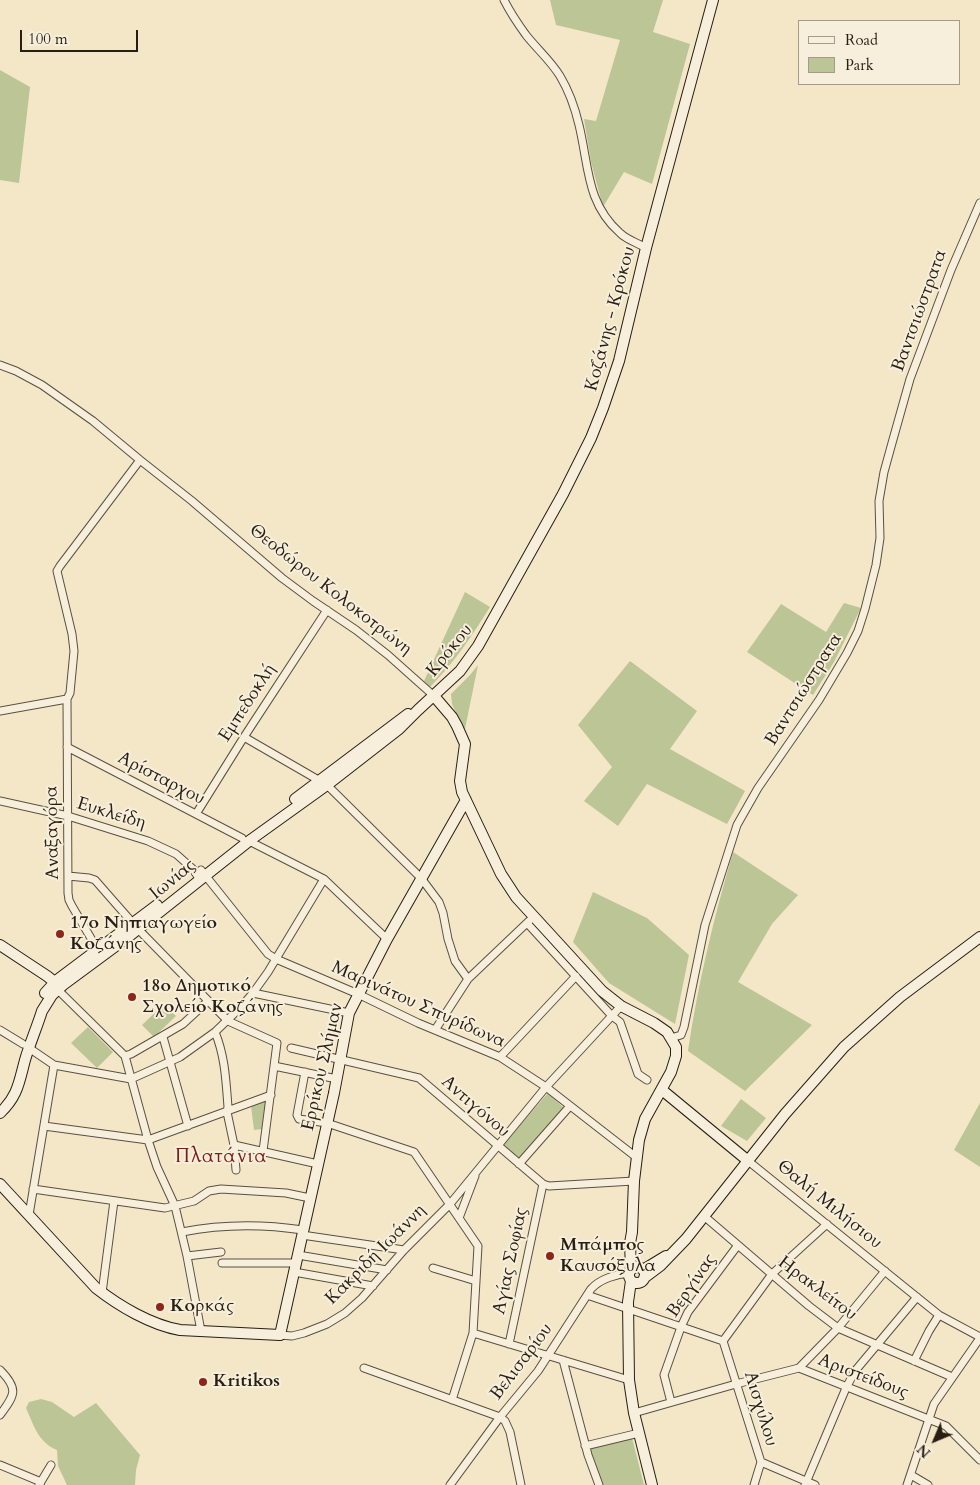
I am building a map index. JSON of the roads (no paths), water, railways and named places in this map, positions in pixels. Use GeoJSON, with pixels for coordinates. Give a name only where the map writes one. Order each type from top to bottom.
{"type":"FeatureCollection","features":[{"type":"Feature","properties":{"kind":"street"},"geometry":{"type":"LineString","coordinates":[[504,0],[526,36],[559,76],[573,102],[580,126],[585,162],[593,195],[603,214],[621,235],[646,248]]}},
{"type":"Feature","properties":{"kind":"street","name":"Κοζάνης - Κρόκου"},"geometry":{"type":"LineString","coordinates":[[491,626],[564,494],[598,423],[619,361],[646,248],[713,0]]}},
{"type":"Feature","properties":{"kind":"street","name":"Βαντσιώστρατα"},"geometry":{"type":"LineString","coordinates":[[671,1038],[680,1035],[684,1027],[705,925],[737,825],[758,788],[819,700],[858,631],[876,566],[880,538],[879,501],[892,443],[914,370],[951,270],[980,202]]}},
{"type":"Feature","properties":{"kind":"street","name":"Θεοδώρου Κολοκοτρώνη"},"geometry":{"type":"LineString","coordinates":[[0,364],[16,370],[60,397],[112,435],[289,584],[356,630],[388,655],[434,696],[452,717],[465,744],[460,781],[462,792],[501,874],[530,920],[596,985],[621,1006],[654,1023],[667,1032],[671,1038]]}},
{"type":"Feature","properties":{"kind":"street","name":"Αναξαγόρα"},"geometry":{"type":"LineString","coordinates":[[100,953],[69,900],[67,747],[68,699],[74,651],[72,634],[57,571],[140,460]]}},
{"type":"Feature","properties":{"kind":"street","name":"Εμπεδοκλή"},"geometry":{"type":"LineString","coordinates":[[196,814],[327,610]]}},
{"type":"Feature","properties":{"kind":"street","name":"Κρόκου"},"geometry":{"type":"LineString","coordinates":[[434,696],[467,663],[491,626]]}},
{"type":"Feature","properties":{"kind":"street","name":"Ιωνίας"},"geometry":{"type":"LineString","coordinates":[[0,1113],[13,1098],[17,1089],[37,1005],[55,986],[136,926],[245,839],[324,782],[394,723],[418,710],[434,696]]}},
{"type":"Feature","properties":{"kind":"street"},"geometry":{"type":"LineString","coordinates":[[0,711],[68,699]]}},
{"type":"Feature","properties":{"kind":"street"},"geometry":{"type":"LineString","coordinates":[[244,737],[324,782],[420,878],[439,902],[455,961],[468,978]]}},
{"type":"Feature","properties":{"kind":"street","name":"Αρίσταρχου"},"geometry":{"type":"LineString","coordinates":[[67,747],[324,879],[387,939]]}},
{"type":"Feature","properties":{"kind":"street","name":"Ερρίκου Σλήμαν"},"geometry":{"type":"LineString","coordinates":[[280,1336],[327,1124],[349,1013],[420,878],[466,800]]}},
{"type":"Feature","properties":{"kind":"street","name":"Ευκλείδη"},"geometry":{"type":"LineString","coordinates":[[0,801],[68,816],[131,835],[176,854],[201,875]]}},
{"type":"Feature","properties":{"kind":"street","name":"Μαρινάτου Σπυρίδωνα"},"geometry":{"type":"LineString","coordinates":[[201,875],[268,954],[418,1023],[500,1057],[546,1087],[636,1157]]}},
{"type":"Feature","properties":{"kind":"street"},"geometry":{"type":"LineString","coordinates":[[68,876],[95,880],[136,926],[228,1021],[277,1044],[263,1151]]}},
{"type":"Feature","properties":{"kind":"street"},"geometry":{"type":"LineString","coordinates":[[0,1030],[54,1065],[131,1079],[170,1063],[215,1032],[228,1021],[253,993],[276,959],[324,879]]}},
{"type":"Feature","properties":{"kind":"street"},"geometry":{"type":"LineString","coordinates":[[435,1030],[468,978],[530,920],[576,976],[612,1016],[620,1022],[638,1074],[647,1080]]}},
{"type":"Feature","properties":{"kind":"street"},"geometry":{"type":"LineString","coordinates":[[637,1274],[671,1254],[704,1216],[785,1114],[834,1058],[857,1035],[900,997],[980,937]]}},
{"type":"Feature","properties":{"kind":"street"},"geometry":{"type":"LineString","coordinates":[[0,945],[46,976],[125,1056],[148,1140],[157,1167],[175,1206],[188,1256],[201,1331]]}},
{"type":"Feature","properties":{"kind":"street"},"geometry":{"type":"LineString","coordinates":[[500,1057],[576,976]]}},
{"type":"Feature","properties":{"kind":"street"},"geometry":{"type":"LineString","coordinates":[[253,993],[349,1013]]}},
{"type":"Feature","properties":{"kind":"street"},"geometry":{"type":"LineString","coordinates":[[125,1056],[183,1024],[208,1001]]}},
{"type":"Feature","properties":{"kind":"street","name":"Κακριδή Ιωάννη"},"geometry":{"type":"LineString","coordinates":[[0,1184],[88,1281],[102,1293],[136,1314],[166,1328],[280,1336],[304,1333],[327,1324],[345,1313],[373,1286],[404,1250],[450,1204],[546,1087],[621,1006]]}},
{"type":"Feature","properties":{"kind":"street"},"geometry":{"type":"LineString","coordinates":[[215,1032],[224,1062],[227,1112],[234,1145],[236,1170]]}},
{"type":"Feature","properties":{"kind":"street"},"geometry":{"type":"LineString","coordinates":[[162,1037],[188,1126]]}},
{"type":"Feature","properties":{"kind":"street"},"geometry":{"type":"LineString","coordinates":[[652,1485],[634,1413],[629,1380],[628,1302],[637,1274],[635,1242],[632,1232],[636,1157],[643,1123],[671,1072],[676,1056],[676,1047],[671,1038]]}},
{"type":"Feature","properties":{"kind":"street","name":"Ιωνίας"},"geometry":{"type":"LineString","coordinates":[[0,1104],[11,1088],[26,1046]]}},
{"type":"Feature","properties":{"kind":"street","name":"Αντιγόνου"},"geometry":{"type":"LineString","coordinates":[[291,1048],[419,1078],[543,1184]]}},
{"type":"Feature","properties":{"kind":"street"},"geometry":{"type":"LineString","coordinates":[[29,1215],[54,1065]]}},
{"type":"Feature","properties":{"kind":"street"},"geometry":{"type":"LineString","coordinates":[[274,1066],[336,1079]]}},
{"type":"Feature","properties":{"kind":"street"},"geometry":{"type":"LineString","coordinates":[[305,1072],[297,1117],[327,1124],[414,1152],[478,1246],[473,1333],[452,1400]]}},
{"type":"Feature","properties":{"kind":"street","name":"Θαλή Μιλήσιου"},"geometry":{"type":"LineString","coordinates":[[662,1090],[939,1315],[980,1338]]}},
{"type":"Feature","properties":{"kind":"street"},"geometry":{"type":"LineString","coordinates":[[44,1126],[148,1140],[271,1095]]}},
{"type":"Feature","properties":{"kind":"street"},"geometry":{"type":"LineString","coordinates":[[519,1164],[570,1106]]}},
{"type":"Feature","properties":{"kind":"street"},"geometry":{"type":"LineString","coordinates":[[234,1145],[318,1164]]}},
{"type":"Feature","properties":{"kind":"street"},"geometry":{"type":"LineString","coordinates":[[459,1218],[477,1170]]}},
{"type":"Feature","properties":{"kind":"street"},"geometry":{"type":"LineString","coordinates":[[543,1184],[550,1186],[634,1181]]}},
{"type":"Feature","properties":{"kind":"street","name":"Αγίας Σοφίας"},"geometry":{"type":"LineString","coordinates":[[509,1344],[543,1184]]}},
{"type":"Feature","properties":{"kind":"street"},"geometry":{"type":"LineString","coordinates":[[33,1189],[165,1208],[194,1201],[209,1191],[221,1189],[286,1193],[310,1198]]}},
{"type":"Feature","properties":{"kind":"street"},"geometry":{"type":"LineString","coordinates":[[102,1293],[114,1201]]}},
{"type":"Feature","properties":{"kind":"street","name":"Ηρακλείτου"},"geometry":{"type":"LineString","coordinates":[[704,1216],[809,1306],[838,1328],[952,1377]]}},
{"type":"Feature","properties":{"kind":"street"},"geometry":{"type":"LineString","coordinates":[[587,1295],[723,1341],[772,1274],[826,1224]]}},
{"type":"Feature","properties":{"kind":"street"},"geometry":{"type":"LineString","coordinates":[[182,1232],[216,1226],[240,1225],[303,1232],[404,1250]]}},
{"type":"Feature","properties":{"kind":"street","name":"Βεργίνας"},"geometry":{"type":"LineString","coordinates":[[671,1402],[664,1375],[688,1312],[738,1245]]}},
{"type":"Feature","properties":{"kind":"street"},"geometry":{"type":"LineString","coordinates":[[188,1256],[221,1252]]}},
{"type":"Feature","properties":{"kind":"street"},"geometry":{"type":"LineString","coordinates":[[222,1263],[296,1263],[387,1270]]}},
{"type":"Feature","properties":{"kind":"street"},"geometry":{"type":"LineString","coordinates":[[296,1263],[373,1286]]}},
{"type":"Feature","properties":{"kind":"street"},"geometry":{"type":"LineString","coordinates":[[433,1268],[476,1281]]}},
{"type":"Feature","properties":{"kind":"street"},"geometry":{"type":"LineString","coordinates":[[799,1368],[838,1328],[885,1271]]}},
{"type":"Feature","properties":{"kind":"street","name":"Βελισαρίου"},"geometry":{"type":"LineString","coordinates":[[450,1485],[500,1417],[529,1384],[596,1284],[617,1275],[637,1274]]}},
{"type":"Feature","properties":{"kind":"street"},"geometry":{"type":"LineString","coordinates":[[805,1483],[846,1388],[855,1372],[917,1297]]}},
{"type":"Feature","properties":{"kind":"street"},"geometry":{"type":"LineString","coordinates":[[914,1361],[939,1315]]}},
{"type":"Feature","properties":{"kind":"street"},"geometry":{"type":"LineString","coordinates":[[473,1333],[629,1380]]}},
{"type":"Feature","properties":{"kind":"street"},"geometry":{"type":"LineString","coordinates":[[907,1485],[938,1396],[980,1338]]}},
{"type":"Feature","properties":{"kind":"street","name":"Αισχύλου"},"geometry":{"type":"LineString","coordinates":[[723,1341],[761,1462],[754,1485]]}},
{"type":"Feature","properties":{"kind":"street"},"geometry":{"type":"LineString","coordinates":[[563,1360],[585,1446],[599,1485]]}},
{"type":"Feature","properties":{"kind":"street"},"geometry":{"type":"LineString","coordinates":[[364,1368],[500,1417],[510,1432],[521,1485]]}},
{"type":"Feature","properties":{"kind":"street","name":"Αριστείδους"},"geometry":{"type":"LineString","coordinates":[[634,1413],[799,1368],[946,1426],[980,1460]]}},
{"type":"Feature","properties":{"kind":"street"},"geometry":{"type":"LineString","coordinates":[[0,1370],[10,1382],[13,1390],[12,1396],[0,1414]]}},
{"type":"Feature","properties":{"kind":"street"},"geometry":{"type":"LineString","coordinates":[[585,1446],[639,1433]]}},
{"type":"Feature","properties":{"kind":"street"},"geometry":{"type":"LineString","coordinates":[[761,1462],[805,1483],[815,1485]]}},
{"type":"Feature","properties":{"kind":"street"},"geometry":{"type":"LineString","coordinates":[[0,1465],[40,1484],[51,1465]]}},
{"type":"Feature","properties":{"kind":"street"},"geometry":{"type":"LineString","coordinates":[[911,1474],[928,1485]]}},
{"type":"Feature","properties":{"kind":"place","name":"17ο Νηπιαγωγείο Κοζάνης"},"geometry":{"type":"Point","coordinates":[60,934]}},
{"type":"Feature","properties":{"kind":"place","name":"18ο Δημοτικό Σχολείο Κοζάνης"},"geometry":{"type":"Point","coordinates":[132,997]}},
{"type":"Feature","properties":{"kind":"place","name":"Μπάμπος Καυσόξυλα"},"geometry":{"type":"Point","coordinates":[550,1256]}},
{"type":"Feature","properties":{"kind":"place","name":"Κορκάς"},"geometry":{"type":"Point","coordinates":[160,1307]}},
{"type":"Feature","properties":{"kind":"place","name":"Kritikos"},"geometry":{"type":"Point","coordinates":[203,1382]}},
{"type":"Feature","properties":{"kind":"district","name":"Πλατάνια"},"geometry":{"type":"Point","coordinates":[221,1158]}}]}
